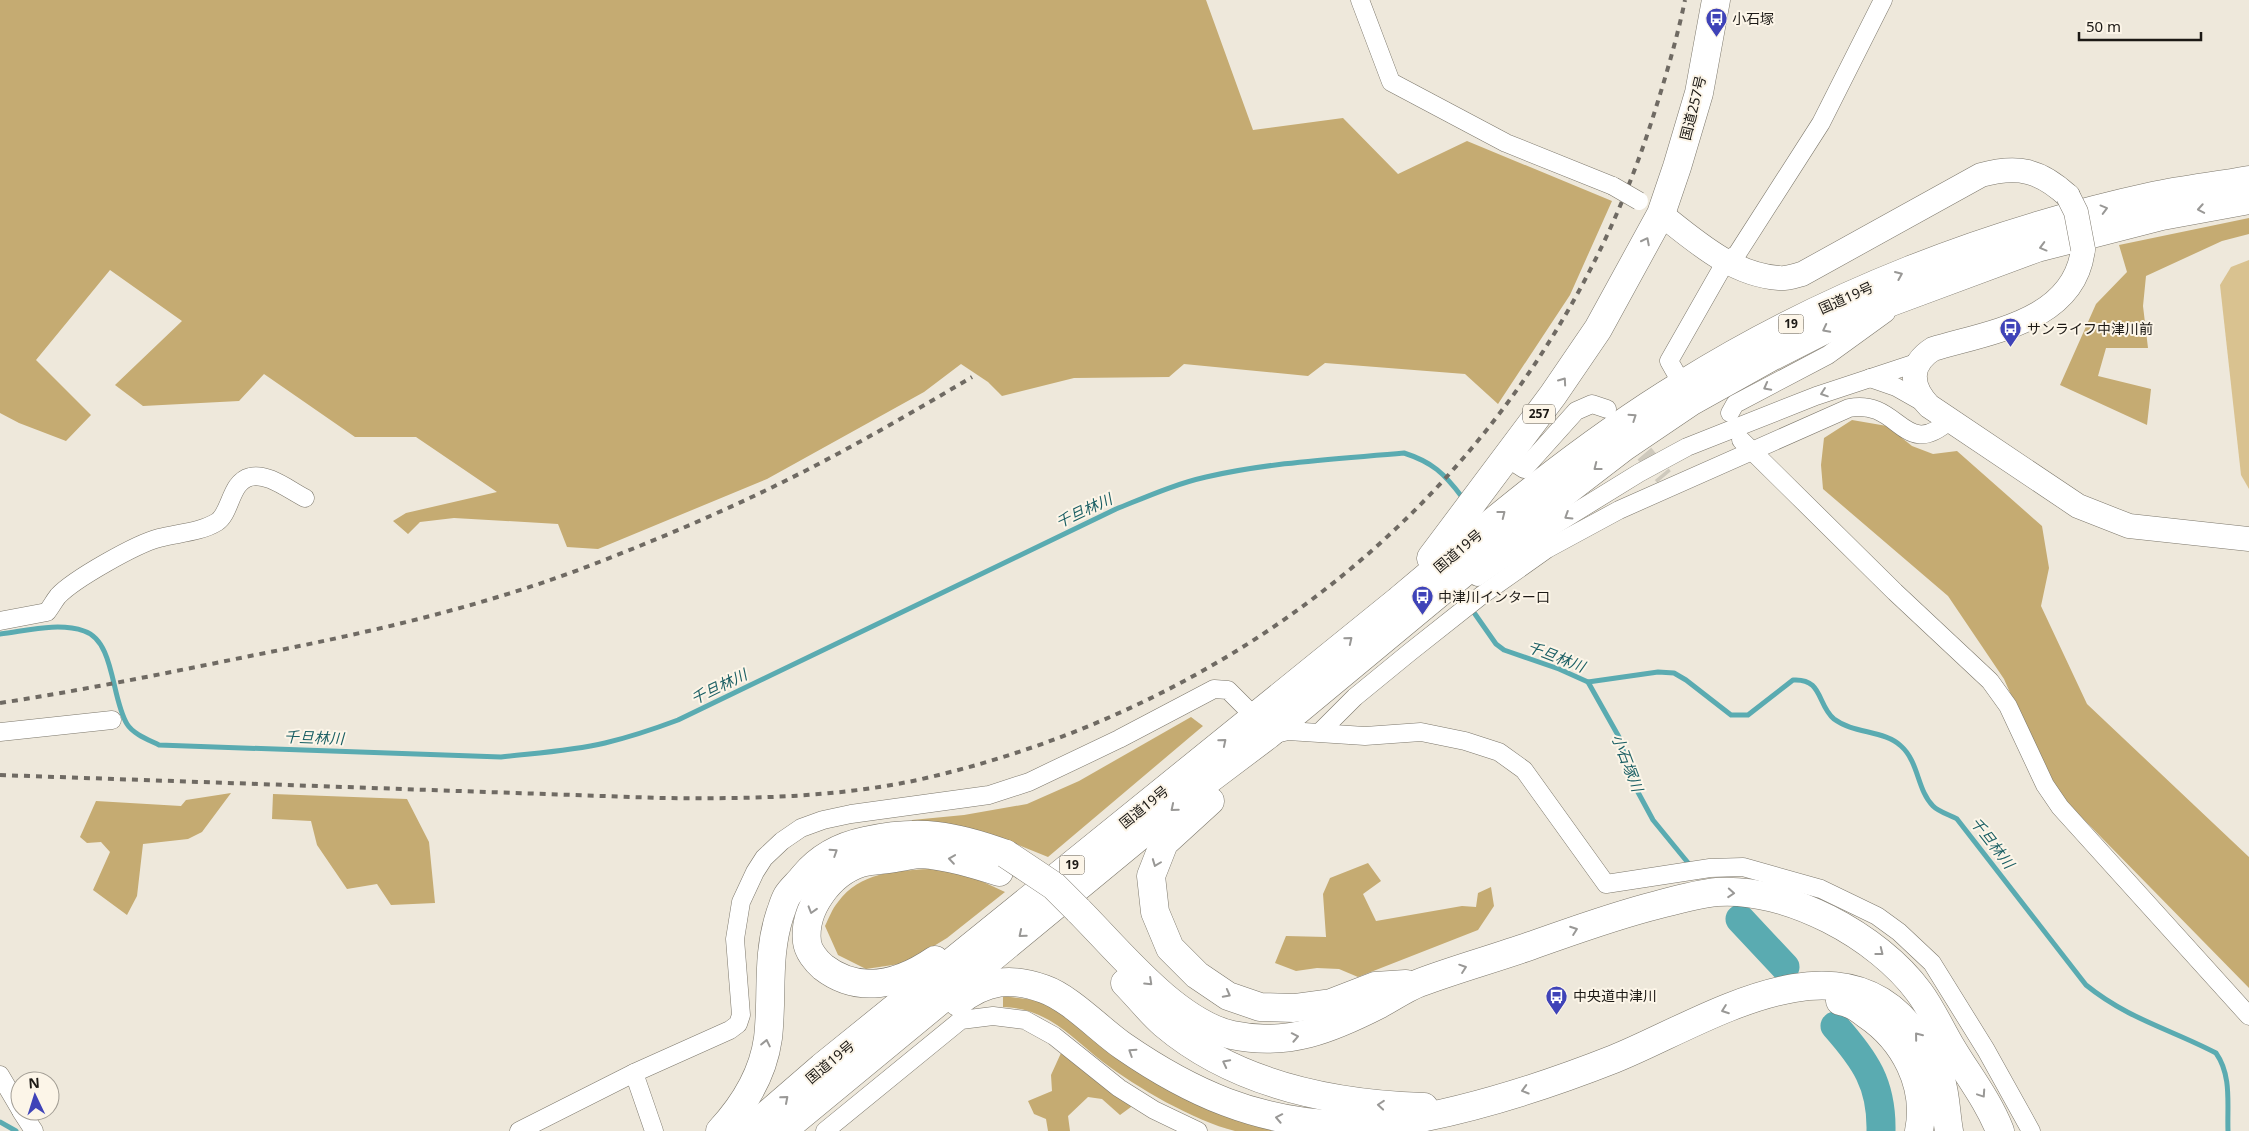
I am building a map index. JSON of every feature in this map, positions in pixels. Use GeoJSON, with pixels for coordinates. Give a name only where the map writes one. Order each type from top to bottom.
{"type":"FeatureCollection","features":[{"type":"Feature","properties":{"kind":"highway","name":"国道257号"},"geometry":{"type":"LineString","coordinates":[[1650,207],[1677,168],[1699,93],[1716,0]]}},
{"type":"Feature","properties":{"kind":"highway","name":"国道19号"},"geometry":{"type":"LineString","coordinates":[[782,1131],[1200,787],[1270,727],[1398,601],[1524,470],[1615,428],[1682,384],[1755,342],[1835,302],[1916,267],[2029,229],[2144,199],[2249,180]]}},
{"type":"Feature","properties":{"kind":"highway","name":"国道19号"},"geometry":{"type":"LineString","coordinates":[[748,1131],[822,1067],[1192,768],[1270,727],[1317,708],[1326,688],[1508,536],[1624,447],[1692,401],[1769,358],[1848,318],[2037,248],[2162,216],[2249,200]]}},
{"type":"Feature","properties":{"kind":"highway","name":"257"},"geometry":{"type":"LineString","coordinates":[[1398,601],[1407,582],[1524,470],[1598,329],[1650,207]]}},
{"type":"Feature","properties":{"kind":"highway"},"geometry":{"type":"LineString","coordinates":[[1270,727],[1164,843],[1151,876],[1155,912],[1170,948],[1198,975],[1228,996],[1260,1007],[1294,1008],[1331,1003],[1375,986],[1416,984]]}},
{"type":"Feature","properties":{"kind":"highway"},"geometry":{"type":"LineString","coordinates":[[1003,863],[920,854],[861,863],[836,877],[814,902],[807,928],[807,944],[816,961],[847,981],[877,985],[904,978],[952,948],[1058,866],[1129,806],[1192,768]]}},
{"type":"Feature","properties":{"kind":"highway"},"geometry":{"type":"LineString","coordinates":[[720,1131],[736,1113],[754,1087],[768,1039],[770,960],[773,935],[786,897],[813,866],[846,845],[887,836],[926,834],[969,840],[1003,863],[1029,888],[1071,916],[1169,1000],[1197,1020],[1228,1034],[1259,1040],[1282,1040],[1309,1034],[1339,1024],[1416,984],[1602,919],[1682,898],[1718,892],[1756,895],[1786,903],[1849,930],[1885,955],[1919,992],[1990,1107],[2000,1131]]}},
{"type":"Feature","properties":{"kind":"highway"},"geometry":{"type":"LineString","coordinates":[[1071,916],[1164,1023],[1187,1041],[1236,1068],[1275,1085],[1347,1101],[1422,1108],[1465,1108]]}},
{"type":"Feature","properties":{"kind":"highway"},"geometry":{"type":"LineString","coordinates":[[800,1131],[851,1086],[964,997],[988,984],[1012,981],[1046,989],[1081,1013],[1120,1045],[1172,1078],[1218,1100],[1267,1116],[1307,1124],[1380,1125],[1426,1118],[1535,1087],[1615,1059],[1702,1019],[1790,988],[1838,985],[1865,993],[1894,1008],[1924,1044],[1941,1080],[1949,1131]]}},
{"type":"Feature","properties":{"kind":"highway"},"geometry":{"type":"LineString","coordinates":[[1762,997],[1819,996],[1850,1003],[1872,1018],[1893,1037],[1908,1059],[1918,1089],[1921,1119],[1919,1131]]}},
{"type":"Feature","properties":{"kind":"highway"},"geometry":{"type":"LineString","coordinates":[[1937,1023],[1956,1083],[1963,1131]]}},
{"type":"Feature","properties":{"kind":"street"},"geometry":{"type":"LineString","coordinates":[[1360,0],[1391,82],[1506,143],[1613,186],[1650,207],[1726,261],[1759,275],[1781,279],[1802,274],[1981,175],[2000,170],[2019,169],[2040,175],[2056,184],[2068,196],[2076,212],[2083,249],[2077,274],[2068,289],[2053,305],[2034,316],[1933,349],[1919,362],[1752,420],[1687,447],[1639,473],[1532,539],[1448,598],[1430,602]]}},
{"type":"Feature","properties":{"kind":"street"},"geometry":{"type":"LineString","coordinates":[[1682,384],[1669,361],[1726,261],[1737,254],[1822,122],[1883,0]]}},
{"type":"Feature","properties":{"kind":"street"},"geometry":{"type":"LineString","coordinates":[[1730,413],[1736,404],[1828,355],[1875,320],[1927,288]]}},
{"type":"Feature","properties":{"kind":"street"},"geometry":{"type":"LineString","coordinates":[[1919,362],[1916,372],[1917,390],[1929,406]]}},
{"type":"Feature","properties":{"kind":"street"},"geometry":{"type":"LineString","coordinates":[[1870,378],[1896,387],[1929,406],[2078,506],[2129,526],[2249,539]]}},
{"type":"Feature","properties":{"kind":"street"},"geometry":{"type":"LineString","coordinates":[[1524,470],[1576,410],[1592,404],[1607,409]]}},
{"type":"Feature","properties":{"kind":"street"},"geometry":{"type":"LineString","coordinates":[[1320,732],[1355,697],[1482,595],[1583,528],[1668,482],[1746,446],[1849,408],[1859,406],[1877,409],[1909,432],[1917,435],[1934,433],[1950,420]]}},
{"type":"Feature","properties":{"kind":"street"},"geometry":{"type":"LineString","coordinates":[[1746,446],[1990,681],[2008,706],[2045,785],[2060,807],[2249,1016]]}},
{"type":"Feature","properties":{"kind":"street"},"geometry":{"type":"LineString","coordinates":[[0,621],[47,612],[57,597],[70,586],[129,550],[158,538],[210,526],[220,520],[235,489],[248,477],[262,475],[305,498]]}},
{"type":"Feature","properties":{"kind":"street"},"geometry":{"type":"LineString","coordinates":[[519,1131],[634,1073],[730,1030],[738,1024],[741,1015],[735,939],[741,902],[746,887],[764,858],[782,841],[802,828],[823,820],[851,814],[989,795],[1029,782],[1119,739],[1201,694],[1214,689],[1228,690],[1270,727],[1365,736],[1421,732],[1465,741],[1499,752],[1524,770],[1606,884],[1710,868],[1743,868],[1821,890],[1877,916],[1899,932],[1932,963],[1986,1050],[2031,1131]]}},
{"type":"Feature","properties":{"kind":"street"},"geometry":{"type":"LineString","coordinates":[[0,732],[112,720]]}},
{"type":"Feature","properties":{"kind":"street"},"geometry":{"type":"LineString","coordinates":[[826,1131],[961,1020],[993,1016],[1025,1020],[1054,1036],[1119,1088],[1154,1110],[1198,1131]]}},
{"type":"Feature","properties":{"kind":"street"},"geometry":{"type":"LineString","coordinates":[[634,1073],[654,1131]]}},
{"type":"Feature","properties":{"kind":"street"},"geometry":{"type":"LineString","coordinates":[[0,1075],[10,1092]]}},
{"type":"Feature","properties":{"kind":"street"},"geometry":{"type":"LineString","coordinates":[[845,1131],[854,1107]]}},
{"type":"Feature","properties":{"kind":"shaded area"},"geometry":{"type":"Polygon","coordinates":[[[0,0],[1206,0],[1253,130],[1343,118],[1398,174],[1467,141],[1612,201],[1570,295],[1498,404],[1465,374],[1325,363],[1308,376],[1184,364],[1169,377],[1074,378],[1002,396],[988,382],[961,364],[924,392],[767,479],[598,549],[567,547],[558,524],[454,518],[420,522],[408,534],[393,521],[406,513],[497,492],[416,437],[355,437],[264,374],[239,401],[143,406],[115,385],[182,321],[110,270],[36,360],[91,415],[66,441],[19,423],[0,413],[0,0]]]}},
{"type":"Feature","properties":{"kind":"shaded area"},"geometry":{"type":"Polygon","coordinates":[[[2249,218],[2249,234],[2222,241],[2146,276],[2143,306],[2148,348],[2106,348],[2098,376],[2151,389],[2147,425],[2060,385],[2096,304],[2127,272],[2119,245],[2249,218]]]}},
{"type":"Feature","properties":{"kind":"shaded area"},"geometry":{"type":"Polygon","coordinates":[[[2249,260],[2249,489],[2241,475],[2220,285],[2231,267],[2249,260]]]}},
{"type":"Feature","properties":{"kind":"shaded area"},"geometry":{"type":"Polygon","coordinates":[[[1852,420],[1887,426],[1912,446],[1933,454],[1957,451],[2042,526],[2049,568],[2041,606],[2087,704],[2249,857],[2249,988],[2051,786],[2004,679],[1948,596],[1823,489],[1821,465],[1824,438],[1852,420]]]}},
{"type":"Feature","properties":{"kind":"shaded area"},"geometry":{"type":"Polygon","coordinates":[[[1191,717],[1203,726],[1048,857],[999,837],[912,825],[912,820],[964,815],[1027,804],[1079,781],[1191,717]]]}},
{"type":"Feature","properties":{"kind":"shaded area"},"geometry":{"type":"Polygon","coordinates":[[[231,793],[202,832],[188,839],[143,844],[137,896],[127,915],[93,890],[110,852],[101,842],[87,843],[80,837],[96,801],[181,806],[186,800],[231,793]]]}},
{"type":"Feature","properties":{"kind":"shaded area"},"geometry":{"type":"Polygon","coordinates":[[[273,794],[407,799],[429,842],[435,903],[391,905],[377,884],[347,889],[317,845],[311,821],[272,819],[273,794]]]}},
{"type":"Feature","properties":{"kind":"shaded area"},"geometry":{"type":"Polygon","coordinates":[[[1368,863],[1381,881],[1363,894],[1376,921],[1462,906],[1476,907],[1478,893],[1491,887],[1494,906],[1478,930],[1358,977],[1339,969],[1317,968],[1296,971],[1275,963],[1286,936],[1326,937],[1323,894],[1330,878],[1368,863]]]}},
{"type":"Feature","properties":{"kind":"shaded area"},"geometry":{"type":"Polygon","coordinates":[[[929,869],[964,873],[1005,892],[947,938],[906,963],[866,969],[838,955],[825,926],[834,908],[847,892],[857,884],[879,875],[891,872],[929,869]]]}},
{"type":"Feature","properties":{"kind":"shaded area"},"geometry":{"type":"Polygon","coordinates":[[[1003,996],[1035,1000],[1063,1012],[1158,1078],[1334,1131],[1235,1131],[1202,1120],[1132,1082],[1046,1018],[1033,1012],[1003,1007],[1003,996]]]}},
{"type":"Feature","properties":{"kind":"shaded area"},"geometry":{"type":"Polygon","coordinates":[[[1061,1053],[1135,1104],[1120,1115],[1102,1099],[1088,1097],[1068,1116],[1070,1131],[1048,1131],[1046,1119],[1034,1114],[1028,1101],[1052,1091],[1051,1075],[1061,1053]]]}},
{"type":"Feature","properties":{"kind":"waterway","name":"千旦林川"},"geometry":{"type":"LineString","coordinates":[[0,634],[64,627],[84,631],[94,637],[102,646],[107,658],[118,700],[127,724],[137,734],[159,745],[501,757],[592,746],[651,730],[678,720],[1116,509],[1194,480],[1280,464],[1404,453],[1414,456],[1437,469],[1462,497]]}},
{"type":"Feature","properties":{"kind":"waterway","name":"千旦林川"},"geometry":{"type":"LineString","coordinates":[[1475,614],[1496,644],[1504,650],[1559,669],[1588,682],[1658,672],[1674,673],[1731,715],[1748,715],[1793,680],[1810,683],[1834,719],[1842,724],[1886,737],[1901,746],[1911,760],[1924,792],[1933,806],[1957,819],[2086,985],[2102,997],[2133,1015],[2216,1053],[2227,1081],[2228,1131]]}},
{"type":"Feature","properties":{"kind":"waterway","name":"小石塚川"},"geometry":{"type":"LineString","coordinates":[[1588,682],[1619,737],[1633,783],[1653,820],[1689,864]]}},
{"type":"Feature","properties":{"kind":"waterway","name":"小石塚川"},"geometry":{"type":"LineString","coordinates":[[1740,919],[1785,967]]}},
{"type":"Feature","properties":{"kind":"waterway","name":"小石塚川"},"geometry":{"type":"LineString","coordinates":[[1835,1026],[1855,1050],[1870,1074],[1875,1086],[1881,1114],[1881,1131]]}},
{"type":"Feature","properties":{"kind":"waterway"},"geometry":{"type":"LineString","coordinates":[[0,1122],[16,1131]]}},
{"type":"Feature","properties":{"kind":"tunnel"},"geometry":{"type":"LineString","coordinates":[[1627,433],[1664,477]]}},
{"type":"Feature","properties":{"kind":"railway"},"geometry":{"type":"LineString","coordinates":[[0,775],[660,798],[726,798],[824,794],[922,779],[1049,742],[1167,690],[1277,624],[1377,546],[1466,455],[1542,353],[1605,240],[1653,117],[1685,0]]}},
{"type":"Feature","properties":{"kind":"railway"},"geometry":{"type":"LineString","coordinates":[[0,703],[63,693],[334,639],[459,608],[541,583],[661,537],[765,491],[860,442],[972,377]]}},
{"type":"Feature","properties":{"kind":"place","name":"小石塚"},"geometry":{"type":"Point","coordinates":[1716,38]}},
{"type":"Feature","properties":{"kind":"place","name":"サンライフ中津川前"},"geometry":{"type":"Point","coordinates":[2011,348]}},
{"type":"Feature","properties":{"kind":"place","name":"中津川インター口"},"geometry":{"type":"Point","coordinates":[1422,616]}},
{"type":"Feature","properties":{"kind":"place","name":"中央道中津川"},"geometry":{"type":"Point","coordinates":[1557,1015]}}]}
